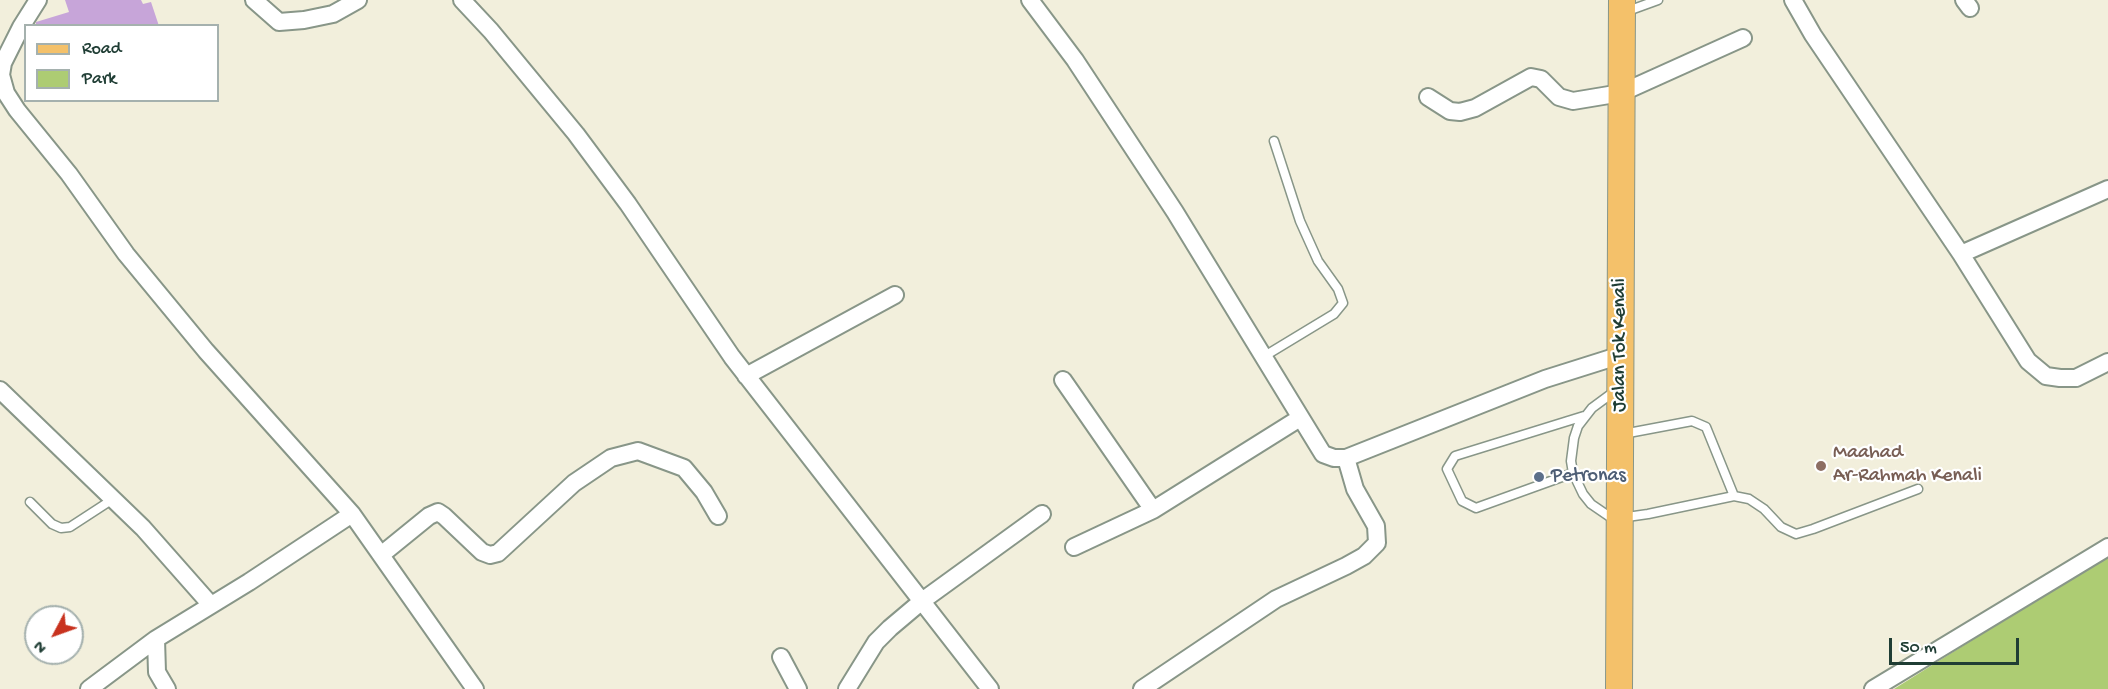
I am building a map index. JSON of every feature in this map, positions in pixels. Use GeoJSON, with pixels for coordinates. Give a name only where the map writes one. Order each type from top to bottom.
{"type":"FeatureCollection","features":[{"type":"Feature","properties":{"kind":"main road","name":"Jalan Tok Kenali"},"geometry":{"type":"LineString","coordinates":[[1619,689],[1622,6]]}},
{"type":"Feature","properties":{"kind":"street"},"geometry":{"type":"LineString","coordinates":[[38,0],[8,51],[0,75],[6,93],[69,174],[126,254],[206,351],[352,514],[474,689]]}},
{"type":"Feature","properties":{"kind":"street"},"geometry":{"type":"LineString","coordinates":[[254,0],[279,22],[333,14],[358,0]]}},
{"type":"Feature","properties":{"kind":"street"},"geometry":{"type":"LineString","coordinates":[[462,0],[491,31],[589,152],[628,204],[746,376],[990,689]]}},
{"type":"Feature","properties":{"kind":"street"},"geometry":{"type":"LineString","coordinates":[[1030,0],[1076,60],[1169,203],[1323,454],[1334,458],[1346,458],[1545,379],[1620,355]]}},
{"type":"Feature","properties":{"kind":"street"},"geometry":{"type":"LineString","coordinates":[[1793,0],[1813,35],[1961,254],[2028,361],[2046,376],[2060,378],[2076,378],[2108,362]]}},
{"type":"Feature","properties":{"kind":"street"},"geometry":{"type":"LineString","coordinates":[[1428,97],[1450,111],[1460,112],[1475,108],[1531,77],[1541,79],[1559,96],[1573,101],[1622,93],[1743,38]]}},
{"type":"Feature","properties":{"kind":"street"},"geometry":{"type":"LineString","coordinates":[[1961,254],[2108,189]]}},
{"type":"Feature","properties":{"kind":"street"},"geometry":{"type":"LineString","coordinates":[[746,376],[895,295]]}},
{"type":"Feature","properties":{"kind":"street"},"geometry":{"type":"LineString","coordinates":[[1063,380],[1154,510]]}},
{"type":"Feature","properties":{"kind":"street"},"geometry":{"type":"LineString","coordinates":[[0,390],[113,498],[161,547],[211,605]]}},
{"type":"Feature","properties":{"kind":"street"},"geometry":{"type":"LineString","coordinates":[[1074,547],[1154,510],[1300,418]]}},
{"type":"Feature","properties":{"kind":"street"},"geometry":{"type":"LineString","coordinates":[[381,555],[429,516],[438,512],[482,552],[490,555],[498,553],[574,483],[611,458],[639,451],[684,468],[704,492],[718,516]]}},
{"type":"Feature","properties":{"kind":"street"},"geometry":{"type":"LineString","coordinates":[[1143,689],[1276,599],[1346,566],[1364,556],[1377,543],[1376,526],[1355,489],[1346,458]]}},
{"type":"Feature","properties":{"kind":"street"},"geometry":{"type":"LineString","coordinates":[[847,689],[876,642],[922,601],[1042,513]]}},
{"type":"Feature","properties":{"kind":"street"},"geometry":{"type":"LineString","coordinates":[[89,689],[156,639],[352,514]]}},
{"type":"Feature","properties":{"kind":"street"},"geometry":{"type":"LineString","coordinates":[[1873,689],[2108,547]]}},
{"type":"Feature","properties":{"kind":"street"},"geometry":{"type":"LineString","coordinates":[[156,639],[157,672],[167,689]]}},
{"type":"Feature","properties":{"kind":"street"},"geometry":{"type":"LineString","coordinates":[[781,657],[798,689]]}},
{"type":"Feature","properties":{"kind":"lane"},"geometry":{"type":"LineString","coordinates":[[1622,6],[1658,0]]}},
{"type":"Feature","properties":{"kind":"lane"},"geometry":{"type":"LineString","coordinates":[[1263,357],[1329,318],[1341,308],[1343,303],[1338,289],[1318,261],[1300,221],[1274,141]]}},
{"type":"Feature","properties":{"kind":"lane"},"geometry":{"type":"LineString","coordinates":[[1620,395],[1611,394],[1584,416],[1578,426],[1571,449],[1573,473],[1577,484],[1591,504],[1610,517],[1648,514],[1734,496],[1749,499],[1764,509],[1781,527],[1796,534],[1918,489]]}},
{"type":"Feature","properties":{"kind":"lane"},"geometry":{"type":"LineString","coordinates":[[1573,473],[1476,507],[1462,501],[1447,469],[1455,456],[1584,416]]}},
{"type":"Feature","properties":{"kind":"lane"},"geometry":{"type":"LineString","coordinates":[[1620,435],[1692,421],[1706,428],[1734,496]]}},
{"type":"Feature","properties":{"kind":"lane"},"geometry":{"type":"LineString","coordinates":[[30,502],[52,524],[61,528],[70,527],[113,498]]}},
{"type":"Feature","properties":{"kind":"green space"},"geometry":{"type":"Polygon","coordinates":[[[2108,555],[2108,689],[1894,689],[2108,555]]]}},
{"type":"Feature","properties":{"kind":"building"},"geometry":{"type":"Polygon","coordinates":[[[65,0],[141,0],[143,4],[151,2],[158,24],[36,24],[36,22],[69,12],[65,0]]]}},
{"type":"Feature","properties":{"kind":"place","name":"Maahad Ar-Rahmah Kenali"},"geometry":{"type":"Point","coordinates":[1821,466]}},
{"type":"Feature","properties":{"kind":"place","name":"Petronas"},"geometry":{"type":"Point","coordinates":[1539,477]}}]}
